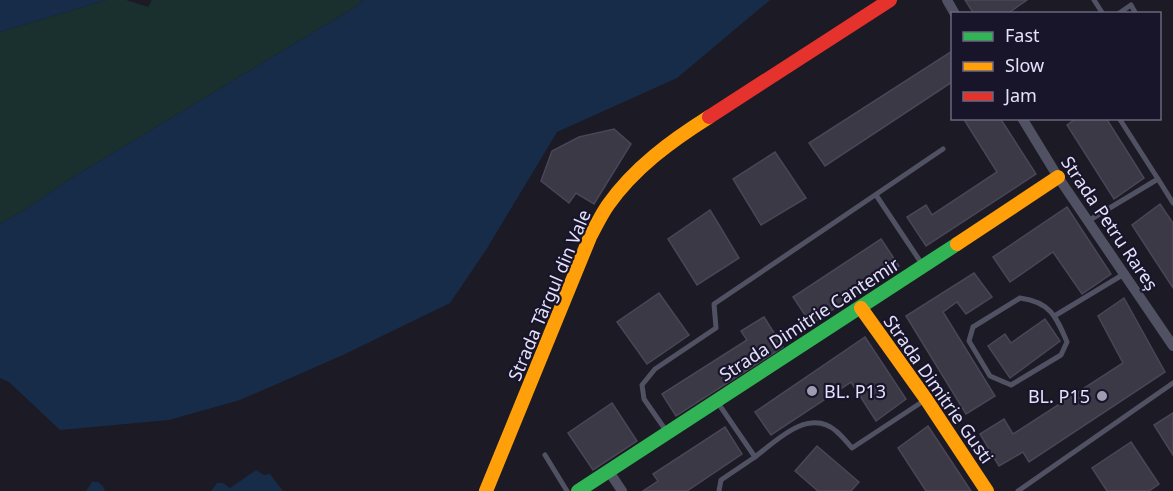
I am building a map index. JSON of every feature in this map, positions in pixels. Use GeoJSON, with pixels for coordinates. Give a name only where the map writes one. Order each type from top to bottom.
{"type":"FeatureCollection","features":[{"type":"Feature","properties":{"kind":"street","name":"Strada Târgul din Vale"},"geometry":{"type":"LineString","coordinates":[[486,491],[590,237],[608,205],[633,174],[678,137],[890,0]]}},
{"type":"Feature","properties":{"kind":"street","name":"Strada Petru Rareș"},"geometry":{"type":"LineString","coordinates":[[1023,120],[1058,177],[1173,346]]}},
{"type":"Feature","properties":{"kind":"street","name":"Strada Dimitrie Cantemir"},"geometry":{"type":"LineString","coordinates":[[578,491],[1058,177]]}},
{"type":"Feature","properties":{"kind":"street","name":"Strada Dimitrie Gusti"},"geometry":{"type":"LineString","coordinates":[[861,308],[926,399],[987,491]]}},
{"type":"Feature","properties":{"kind":"street"},"geometry":{"type":"LineString","coordinates":[[608,470],[622,491]]}},
{"type":"Feature","properties":{"kind":"lane"},"geometry":{"type":"LineString","coordinates":[[1121,12],[1131,5],[1135,12]]}},
{"type":"Feature","properties":{"kind":"lane"},"geometry":{"type":"LineString","coordinates":[[1120,120],[1173,203]]}},
{"type":"Feature","properties":{"kind":"lane"},"geometry":{"type":"LineString","coordinates":[[667,432],[644,399],[642,385],[655,369],[716,328],[714,304],[943,149]]}},
{"type":"Feature","properties":{"kind":"lane"},"geometry":{"type":"LineString","coordinates":[[1088,221],[1158,179]]}},
{"type":"Feature","properties":{"kind":"lane"},"geometry":{"type":"LineString","coordinates":[[876,195],[923,265]]}},
{"type":"Feature","properties":{"kind":"lane"},"geometry":{"type":"LineString","coordinates":[[1056,315],[1124,274]]}},
{"type":"Feature","properties":{"kind":"lane"},"geometry":{"type":"LineString","coordinates":[[1020,298],[1037,300],[1056,315],[1067,342],[1061,355],[1011,386],[990,376],[969,341],[973,327],[1020,298]]}},
{"type":"Feature","properties":{"kind":"lane"},"geometry":{"type":"LineString","coordinates":[[1018,491],[1173,383]]}},
{"type":"Feature","properties":{"kind":"lane"},"geometry":{"type":"LineString","coordinates":[[719,491],[721,480],[797,425],[824,424],[835,429],[852,448],[926,399]]}},
{"type":"Feature","properties":{"kind":"lane"},"geometry":{"type":"LineString","coordinates":[[717,401],[754,457]]}},
{"type":"Feature","properties":{"kind":"lane"},"geometry":{"type":"LineString","coordinates":[[545,455],[567,491]]}},
{"type":"Feature","properties":{"kind":"green space"},"geometry":{"type":"Polygon","coordinates":[[[106,0],[126,0],[148,7],[152,0],[363,0],[0,224],[0,32],[106,0]]]}},
{"type":"Feature","properties":{"kind":"water"},"geometry":{"type":"Polygon","coordinates":[[[0,0],[106,0],[0,32],[0,0]]]}},
{"type":"Feature","properties":{"kind":"water"},"geometry":{"type":"Polygon","coordinates":[[[363,0],[770,0],[677,78],[557,132],[486,250],[450,303],[343,355],[240,400],[169,420],[60,430],[9,382],[0,378],[0,224],[363,0]]]}},
{"type":"Feature","properties":{"kind":"water"},"geometry":{"type":"Polygon","coordinates":[[[256,470],[264,475],[270,474],[283,491],[211,491],[217,483],[223,483],[230,488],[256,470]]]}},
{"type":"Feature","properties":{"kind":"water"},"geometry":{"type":"Polygon","coordinates":[[[92,482],[98,482],[105,491],[86,491],[92,482]]]}},
{"type":"Feature","properties":{"kind":"building"},"geometry":{"type":"Polygon","coordinates":[[[965,0],[1027,0],[1010,12],[973,12],[965,0]]]}},
{"type":"Feature","properties":{"kind":"building"},"geometry":{"type":"Polygon","coordinates":[[[951,52],[951,83],[825,166],[809,143],[951,52]]]}},
{"type":"Feature","properties":{"kind":"building"},"geometry":{"type":"Polygon","coordinates":[[[964,120],[1001,120],[1036,174],[926,246],[907,217],[926,205],[932,215],[997,172],[964,120]]]}},
{"type":"Feature","properties":{"kind":"building"},"geometry":{"type":"Polygon","coordinates":[[[1074,120],[1107,120],[1144,178],[1114,199],[1067,125],[1074,120]]]}},
{"type":"Feature","properties":{"kind":"building"},"geometry":{"type":"Polygon","coordinates":[[[614,129],[631,144],[594,204],[576,193],[569,203],[541,181],[552,151],[579,137],[614,129]]]}},
{"type":"Feature","properties":{"kind":"building"},"geometry":{"type":"Polygon","coordinates":[[[775,152],[806,198],[761,225],[733,179],[775,152]]]}},
{"type":"Feature","properties":{"kind":"building"},"geometry":{"type":"Polygon","coordinates":[[[1160,204],[1173,223],[1173,288],[1132,225],[1160,204]]]}},
{"type":"Feature","properties":{"kind":"building"},"geometry":{"type":"Polygon","coordinates":[[[1067,207],[1111,274],[1082,294],[1053,252],[1010,282],[993,257],[1067,207]]]}},
{"type":"Feature","properties":{"kind":"building"},"geometry":{"type":"Polygon","coordinates":[[[710,210],[739,258],[697,285],[668,239],[710,210]]]}},
{"type":"Feature","properties":{"kind":"building"},"geometry":{"type":"Polygon","coordinates":[[[881,239],[899,266],[811,324],[793,297],[881,239]]]}},
{"type":"Feature","properties":{"kind":"building"},"geometry":{"type":"Polygon","coordinates":[[[974,273],[992,297],[966,314],[957,302],[943,312],[995,396],[966,414],[906,316],[974,273]]]}},
{"type":"Feature","properties":{"kind":"building"},"geometry":{"type":"Polygon","coordinates":[[[659,293],[689,335],[647,364],[617,322],[659,293]]]}},
{"type":"Feature","properties":{"kind":"building","name":"BL. P15"},"geometry":{"type":"Polygon","coordinates":[[[1124,298],[1165,372],[1029,462],[1023,452],[999,466],[980,434],[1004,419],[1013,434],[1123,363],[1098,316],[1124,298]]]}},
{"type":"Feature","properties":{"kind":"building"},"geometry":{"type":"Polygon","coordinates":[[[764,317],[783,347],[676,416],[662,394],[747,340],[741,331],[764,317]]]}},
{"type":"Feature","properties":{"kind":"building"},"geometry":{"type":"Polygon","coordinates":[[[1045,319],[1060,341],[1010,378],[988,346],[1005,334],[1011,343],[1045,319]]]}},
{"type":"Feature","properties":{"kind":"building","name":"BL. P13"},"geometry":{"type":"Polygon","coordinates":[[[865,337],[906,399],[876,421],[851,382],[771,435],[755,412],[865,337]]]}},
{"type":"Feature","properties":{"kind":"building"},"geometry":{"type":"Polygon","coordinates":[[[612,403],[637,441],[593,470],[568,433],[612,403]]]}},
{"type":"Feature","properties":{"kind":"building"},"geometry":{"type":"Polygon","coordinates":[[[1173,413],[1173,455],[1154,425],[1173,413]]]}},
{"type":"Feature","properties":{"kind":"building"},"geometry":{"type":"Polygon","coordinates":[[[928,426],[971,491],[926,491],[898,448],[928,426]]]}},
{"type":"Feature","properties":{"kind":"building"},"geometry":{"type":"Polygon","coordinates":[[[725,427],[742,454],[687,491],[643,491],[658,481],[653,474],[725,427]]]}},
{"type":"Feature","properties":{"kind":"building"},"geometry":{"type":"Polygon","coordinates":[[[1131,442],[1159,484],[1149,491],[1107,491],[1092,468],[1131,442]]]}},
{"type":"Feature","properties":{"kind":"building"},"geometry":{"type":"Polygon","coordinates":[[[817,446],[859,482],[851,491],[818,491],[795,471],[817,446]]]}},
{"type":"Feature","properties":{"kind":"traffic: fast"},"geometry":{"type":"LineString","coordinates":[[578,491],[957,244]]}},
{"type":"Feature","properties":{"kind":"traffic: slow"},"geometry":{"type":"LineString","coordinates":[[486,491],[590,237],[603,213],[618,192],[641,167],[709,117]]}},
{"type":"Feature","properties":{"kind":"traffic: slow"},"geometry":{"type":"LineString","coordinates":[[957,244],[1058,177]]}},
{"type":"Feature","properties":{"kind":"traffic: slow"},"geometry":{"type":"LineString","coordinates":[[861,308],[926,399],[987,491]]}},
{"type":"Feature","properties":{"kind":"traffic: jam"},"geometry":{"type":"LineString","coordinates":[[709,117],[890,0]]}},
{"type":"Feature","properties":{"kind":"place","name":"BL. P13"},"geometry":{"type":"Point","coordinates":[812,391]}},
{"type":"Feature","properties":{"kind":"place","name":"BL. P15"},"geometry":{"type":"Point","coordinates":[1102,396]}}]}
